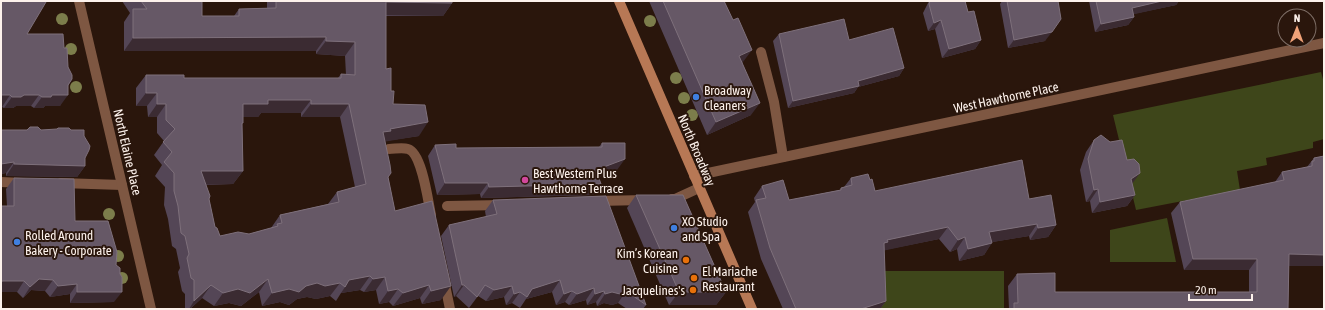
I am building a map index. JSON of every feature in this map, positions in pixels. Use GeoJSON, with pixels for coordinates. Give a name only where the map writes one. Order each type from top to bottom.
{"type":"FeatureCollection","features":[{"type":"Feature","properties":{"kind":"main road","name":"North Broadway"},"geometry":{"type":"LineString","coordinates":[[618,1],[752,309]]}},
{"type":"Feature","properties":{"kind":"street","name":"North Elaine Place"},"geometry":{"type":"LineString","coordinates":[[79,1],[151,309]]}},
{"type":"Feature","properties":{"kind":"street","name":"West Hawthorne Place"},"geometry":{"type":"LineString","coordinates":[[694,176],[1324,43]]}},
{"type":"Feature","properties":{"kind":"street"},"geometry":{"type":"LineString","coordinates":[[761,52],[774,102],[783,157]]}},
{"type":"Feature","properties":{"kind":"street"},"geometry":{"type":"LineString","coordinates":[[389,149],[409,149],[417,158],[433,227]]}},
{"type":"Feature","properties":{"kind":"street"},"geometry":{"type":"LineString","coordinates":[[1,182],[32,183]]}},
{"type":"Feature","properties":{"kind":"street"},"geometry":{"type":"LineString","coordinates":[[48,183],[122,185]]}},
{"type":"Feature","properties":{"kind":"street"},"geometry":{"type":"LineString","coordinates":[[588,202],[675,199],[699,188]]}},
{"type":"Feature","properties":{"kind":"street"},"geometry":{"type":"LineString","coordinates":[[447,206],[510,204]]}},
{"type":"Feature","properties":{"kind":"street"},"geometry":{"type":"LineString","coordinates":[[442,270],[450,309]]}},
{"type":"Feature","properties":{"kind":"green space"},"geometry":{"type":"Polygon","coordinates":[[[1321,72],[1324,83],[1324,139],[1313,142],[1313,148],[1266,158],[1267,165],[1237,171],[1240,190],[1136,210],[1113,115],[1321,72]]]}},
{"type":"Feature","properties":{"kind":"green space"},"geometry":{"type":"Polygon","coordinates":[[[1167,218],[1176,262],[1110,262],[1110,230],[1167,218]]]}},
{"type":"Feature","properties":{"kind":"green space"},"geometry":{"type":"Polygon","coordinates":[[[878,271],[1004,271],[1004,309],[878,309],[878,271]]]}},
{"type":"Feature","properties":{"kind":"building"},"geometry":{"type":"Polygon","coordinates":[[[1,1],[46,1],[27,34],[63,34],[64,48],[67,48],[68,67],[72,75],[72,79],[68,85],[68,95],[52,95],[51,97],[42,97],[39,95],[24,95],[21,97],[12,97],[10,95],[1,95],[1,1]]]}},
{"type":"Feature","properties":{"kind":"building"},"geometry":{"type":"Polygon","coordinates":[[[141,1],[202,1],[202,16],[239,16],[239,9],[276,8],[276,1],[452,1],[452,3],[386,2],[386,69],[391,68],[391,91],[394,91],[393,104],[425,105],[428,122],[390,129],[391,131],[383,132],[390,165],[391,173],[388,177],[395,211],[432,201],[451,286],[431,291],[429,285],[403,293],[398,289],[388,291],[385,277],[373,279],[370,276],[349,280],[345,287],[340,283],[325,286],[317,283],[306,286],[299,292],[289,289],[272,293],[268,279],[250,293],[238,289],[223,293],[211,285],[194,301],[194,280],[191,278],[187,258],[189,254],[185,236],[181,233],[178,206],[174,191],[174,173],[164,162],[172,152],[163,142],[175,129],[166,120],[166,104],[157,104],[157,93],[146,93],[146,75],[184,75],[184,78],[341,78],[341,74],[355,75],[355,42],[326,41],[326,37],[133,38],[133,9],[147,9],[141,1]],[[268,100],[268,104],[243,104],[243,171],[201,171],[210,196],[209,199],[215,227],[217,228],[220,236],[238,232],[249,234],[278,226],[277,224],[282,223],[280,215],[339,202],[337,192],[366,184],[349,104],[311,104],[311,100],[268,100]]]}},
{"type":"Feature","properties":{"kind":"building"},"geometry":{"type":"Polygon","coordinates":[[[663,1],[724,1],[733,20],[738,18],[752,50],[739,56],[760,103],[716,122],[663,1]]]}},
{"type":"Feature","properties":{"kind":"building"},"geometry":{"type":"Polygon","coordinates":[[[930,1],[965,1],[968,12],[974,11],[981,40],[949,49],[941,20],[934,23],[929,4],[930,1]]]}},
{"type":"Feature","properties":{"kind":"building"},"geometry":{"type":"Polygon","coordinates":[[[1007,1],[1058,1],[1061,19],[1052,32],[1014,40],[1007,1]]]}},
{"type":"Feature","properties":{"kind":"building"},"geometry":{"type":"Polygon","coordinates":[[[1096,1],[1162,1],[1132,8],[1134,17],[1101,24],[1096,1]]]}},
{"type":"Feature","properties":{"kind":"building"},"geometry":{"type":"Polygon","coordinates":[[[844,19],[849,40],[893,28],[904,68],[858,81],[859,86],[793,101],[779,34],[844,19]]]}},
{"type":"Feature","properties":{"kind":"building"},"geometry":{"type":"Polygon","coordinates":[[[30,127],[38,127],[41,130],[69,128],[71,130],[84,130],[84,136],[90,146],[85,158],[85,166],[14,164],[14,162],[1,164],[1,130],[27,130],[30,127]]]}},
{"type":"Feature","properties":{"kind":"building"},"geometry":{"type":"Polygon","coordinates":[[[1101,135],[1110,142],[1122,140],[1127,160],[1134,159],[1139,164],[1140,173],[1131,179],[1135,195],[1100,202],[1098,189],[1094,190],[1088,159],[1094,140],[1101,135]]]}},
{"type":"Feature","properties":{"kind":"building","name":"Best Western Plus Hawthorne Terrace"},"geometry":{"type":"Polygon","coordinates":[[[602,143],[625,143],[625,159],[596,170],[601,184],[489,187],[488,183],[445,183],[435,145],[456,144],[456,148],[602,147],[602,143]]]}},
{"type":"Feature","properties":{"kind":"building"},"geometry":{"type":"Polygon","coordinates":[[[1324,156],[1324,255],[1289,254],[1288,309],[1014,309],[1014,303],[1018,303],[1017,274],[1055,273],[1055,292],[1257,292],[1257,259],[1193,259],[1180,202],[1284,180],[1282,172],[1312,166],[1312,161],[1314,161],[1314,158],[1324,156]]]}},
{"type":"Feature","properties":{"kind":"building"},"geometry":{"type":"Polygon","coordinates":[[[1022,160],[1029,199],[1051,195],[1056,225],[1038,228],[1037,224],[989,232],[992,243],[968,249],[965,237],[958,240],[948,227],[887,240],[888,242],[884,243],[886,301],[861,309],[796,309],[770,248],[756,200],[766,198],[762,186],[783,180],[789,200],[841,190],[841,188],[852,185],[851,178],[868,174],[870,180],[872,179],[875,191],[1022,160]]]}},
{"type":"Feature","properties":{"kind":"building"},"geometry":{"type":"Polygon","coordinates":[[[14,178],[74,179],[75,221],[108,221],[117,252],[116,265],[120,268],[120,274],[122,277],[122,292],[77,292],[77,284],[58,286],[53,280],[39,279],[30,287],[24,281],[2,281],[1,283],[1,206],[14,206],[14,178]]]}},
{"type":"Feature","properties":{"kind":"building"},"geometry":{"type":"Polygon","coordinates":[[[636,195],[683,195],[726,292],[679,292],[636,195]]]}},
{"type":"Feature","properties":{"kind":"building"},"geometry":{"type":"Polygon","coordinates":[[[606,196],[646,305],[626,291],[620,294],[612,292],[605,294],[604,291],[595,294],[594,288],[577,294],[572,291],[564,294],[560,280],[532,289],[527,297],[520,292],[514,294],[512,286],[494,290],[485,285],[477,297],[464,285],[462,285],[449,225],[497,214],[493,200],[606,196]]]}},
{"type":"Feature","properties":{"kind":"place","name":"Broadway Cleaners"},"geometry":{"type":"Point","coordinates":[696,97]}},
{"type":"Feature","properties":{"kind":"place","name":"Best Western Plus Hawthorne Terrace"},"geometry":{"type":"Point","coordinates":[525,180]}},
{"type":"Feature","properties":{"kind":"place","name":"XO Studio and Spa"},"geometry":{"type":"Point","coordinates":[674,228]}},
{"type":"Feature","properties":{"kind":"place","name":"Rolled Around Bakery - Corporate"},"geometry":{"type":"Point","coordinates":[17,242]}},
{"type":"Feature","properties":{"kind":"place","name":"Kim’s Korean Cuisine"},"geometry":{"type":"Point","coordinates":[686,260]}},
{"type":"Feature","properties":{"kind":"place","name":"El Mariache Restaurant"},"geometry":{"type":"Point","coordinates":[694,278]}},
{"type":"Feature","properties":{"kind":"place","name":"Jacquelines's"},"geometry":{"type":"Point","coordinates":[693,290]}}]}
